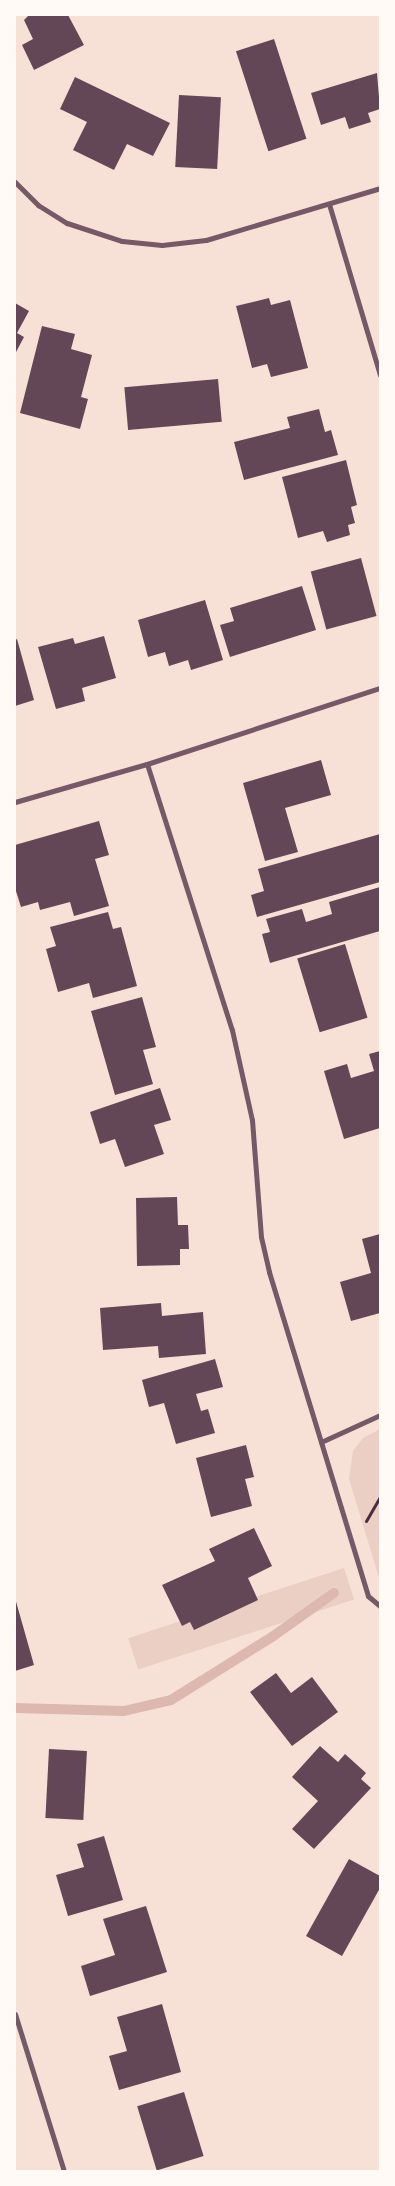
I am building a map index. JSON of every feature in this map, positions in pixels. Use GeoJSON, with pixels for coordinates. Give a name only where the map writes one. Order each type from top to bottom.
{"type":"FeatureCollection","features":[{"type":"Feature","properties":{"kind":"street"},"geometry":{"type":"LineString","coordinates":[[15,182],[38,204],[67,223],[122,241],[162,245],[206,240],[380,188]]}},
{"type":"Feature","properties":{"kind":"street"},"geometry":{"type":"LineString","coordinates":[[329,204],[380,375]]}},
{"type":"Feature","properties":{"kind":"street"},"geometry":{"type":"LineString","coordinates":[[15,802],[147,764],[380,688]]}},
{"type":"Feature","properties":{"kind":"street"},"geometry":{"type":"LineString","coordinates":[[147,764],[232,1030],[252,1120],[261,1237],[368,1596],[380,1606]]}},
{"type":"Feature","properties":{"kind":"street"},"geometry":{"type":"LineString","coordinates":[[321,1442],[380,1415]]}},
{"type":"Feature","properties":{"kind":"street"},"geometry":{"type":"LineString","coordinates":[[15,2014],[64,2171]]}},
{"type":"Feature","properties":{"kind":"shaded area"},"geometry":{"type":"Polygon","coordinates":[[[380,1429],[380,1581],[349,1479],[353,1451],[363,1438],[380,1429]]]}},
{"type":"Feature","properties":{"kind":"shaded area"},"geometry":{"type":"Polygon","coordinates":[[[344,1568],[354,1599],[138,1670],[128,1638],[344,1568]]]}},
{"type":"Feature","properties":{"kind":"building"},"geometry":{"type":"Polygon","coordinates":[[[29,15],[68,15],[84,45],[34,70],[22,45],[33,39],[24,20],[29,15]]]}},
{"type":"Feature","properties":{"kind":"building"},"geometry":{"type":"Polygon","coordinates":[[[274,39],[306,139],[268,151],[236,51],[274,39]]]}},
{"type":"Feature","properties":{"kind":"building"},"geometry":{"type":"Polygon","coordinates":[[[377,73],[380,109],[368,113],[371,122],[349,129],[345,117],[321,125],[311,93],[377,73]]]}},
{"type":"Feature","properties":{"kind":"building"},"geometry":{"type":"Polygon","coordinates":[[[75,77],[170,123],[153,156],[127,144],[114,170],[73,150],[87,122],[60,109],[75,77]]]}},
{"type":"Feature","properties":{"kind":"building"},"geometry":{"type":"Polygon","coordinates":[[[179,95],[221,97],[217,169],[175,167],[179,95]]]}},
{"type":"Feature","properties":{"kind":"building"},"geometry":{"type":"Polygon","coordinates":[[[269,298],[271,305],[290,300],[308,368],[271,377],[267,364],[252,368],[236,306],[269,298]]]}},
{"type":"Feature","properties":{"kind":"building"},"geometry":{"type":"Polygon","coordinates":[[[15,303],[29,311],[17,333],[24,337],[15,354],[15,303]]]}},
{"type":"Feature","properties":{"kind":"building"},"geometry":{"type":"Polygon","coordinates":[[[42,326],[75,334],[71,349],[92,355],[81,397],[88,399],[80,429],[20,413],[42,326]]]}},
{"type":"Feature","properties":{"kind":"building"},"geometry":{"type":"Polygon","coordinates":[[[218,379],[222,422],[128,430],[124,387],[218,379]]]}},
{"type":"Feature","properties":{"kind":"building"},"geometry":{"type":"Polygon","coordinates":[[[319,409],[325,432],[331,430],[338,455],[244,480],[234,442],[290,428],[287,417],[319,409]]]}},
{"type":"Feature","properties":{"kind":"building"},"geometry":{"type":"Polygon","coordinates":[[[346,460],[357,505],[351,507],[355,523],[348,525],[350,535],[327,542],[323,531],[298,538],[282,477],[346,460]]]}},
{"type":"Feature","properties":{"kind":"building"},"geometry":{"type":"Polygon","coordinates":[[[361,558],[377,616],[326,629],[311,571],[361,558]]]}},
{"type":"Feature","properties":{"kind":"building"},"geometry":{"type":"Polygon","coordinates":[[[302,586],[316,630],[230,657],[220,625],[234,621],[230,608],[302,586]]]}},
{"type":"Feature","properties":{"kind":"building"},"geometry":{"type":"Polygon","coordinates":[[[205,600],[223,660],[191,670],[188,660],[169,666],[165,652],[148,657],[138,620],[205,600]]]}},
{"type":"Feature","properties":{"kind":"building"},"geometry":{"type":"Polygon","coordinates":[[[104,636],[116,678],[82,688],[85,701],[56,709],[38,647],[73,638],[75,644],[104,636]]]}},
{"type":"Feature","properties":{"kind":"building"},"geometry":{"type":"Polygon","coordinates":[[[17,639],[34,700],[15,706],[15,640],[17,639]]]}},
{"type":"Feature","properties":{"kind":"building"},"geometry":{"type":"Polygon","coordinates":[[[321,760],[331,795],[285,808],[298,852],[265,861],[243,783],[321,760]]]}},
{"type":"Feature","properties":{"kind":"building"},"geometry":{"type":"Polygon","coordinates":[[[99,821],[109,855],[95,859],[109,906],[74,916],[70,902],[40,910],[38,902],[21,907],[15,888],[15,845],[99,821]]]}},
{"type":"Feature","properties":{"kind":"building"},"geometry":{"type":"Polygon","coordinates":[[[380,834],[380,882],[257,917],[251,895],[264,891],[258,869],[380,834]]]}},
{"type":"Feature","properties":{"kind":"building"},"geometry":{"type":"Polygon","coordinates":[[[380,887],[380,931],[270,963],[262,934],[270,932],[266,919],[302,909],[306,922],[332,914],[329,902],[380,887]]]}},
{"type":"Feature","properties":{"kind":"building"},"geometry":{"type":"Polygon","coordinates":[[[108,912],[113,929],[121,927],[137,986],[93,998],[89,983],[58,992],[46,949],[56,946],[50,927],[108,912]]]}},
{"type":"Feature","properties":{"kind":"building"},"geometry":{"type":"Polygon","coordinates":[[[345,944],[368,1018],[320,1032],[297,959],[345,944]]]}},
{"type":"Feature","properties":{"kind":"building"},"geometry":{"type":"Polygon","coordinates":[[[142,997],[156,1047],[143,1050],[153,1084],[115,1095],[91,1011],[142,997]]]}},
{"type":"Feature","properties":{"kind":"building"},"geometry":{"type":"Polygon","coordinates":[[[380,1051],[380,1128],[344,1139],[324,1071],[347,1064],[351,1078],[374,1071],[369,1054],[380,1051]]]}},
{"type":"Feature","properties":{"kind":"building"},"geometry":{"type":"Polygon","coordinates":[[[160,1088],[171,1120],[154,1125],[164,1154],[125,1167],[115,1139],[100,1144],[90,1112],[160,1088]]]}},
{"type":"Feature","properties":{"kind":"building"},"geometry":{"type":"Polygon","coordinates":[[[177,1197],[178,1225],[188,1225],[189,1249],[180,1249],[180,1265],[137,1266],[136,1198],[177,1197]]]}},
{"type":"Feature","properties":{"kind":"building"},"geometry":{"type":"Polygon","coordinates":[[[380,1234],[380,1313],[351,1321],[340,1282],[371,1273],[362,1239],[380,1234]]]}},
{"type":"Feature","properties":{"kind":"building"},"geometry":{"type":"Polygon","coordinates":[[[161,1303],[162,1316],[203,1312],[206,1354],[159,1358],[158,1346],[103,1350],[100,1308],[161,1303]]]}},
{"type":"Feature","properties":{"kind":"building"},"geometry":{"type":"Polygon","coordinates":[[[215,1359],[223,1387],[196,1394],[201,1411],[208,1409],[215,1433],[176,1444],[164,1403],[149,1407],[142,1380],[215,1359]]]}},
{"type":"Feature","properties":{"kind":"building"},"geometry":{"type":"Polygon","coordinates":[[[246,1445],[254,1477],[245,1479],[252,1506],[211,1517],[196,1458],[246,1445]]]}},
{"type":"Feature","properties":{"kind":"building"},"geometry":{"type":"Polygon","coordinates":[[[254,1528],[272,1566],[248,1578],[258,1600],[194,1630],[190,1622],[182,1626],[162,1585],[215,1561],[209,1549],[254,1528]]]}},
{"type":"Feature","properties":{"kind":"building"},"geometry":{"type":"Polygon","coordinates":[[[15,1598],[34,1665],[15,1671],[15,1598]]]}},
{"type":"Feature","properties":{"kind":"building"},"geometry":{"type":"Polygon","coordinates":[[[276,1673],[291,1693],[312,1677],[338,1712],[292,1746],[250,1692],[276,1673]]]}},
{"type":"Feature","properties":{"kind":"building"},"geometry":{"type":"Polygon","coordinates":[[[320,1746],[338,1762],[345,1754],[366,1773],[361,1779],[371,1788],[314,1849],[292,1829],[318,1801],[292,1777],[320,1746]]]}},
{"type":"Feature","properties":{"kind":"building"},"geometry":{"type":"Polygon","coordinates":[[[49,1749],[87,1751],[83,1820],[45,1818],[49,1749]]]}},
{"type":"Feature","properties":{"kind":"building"},"geometry":{"type":"Polygon","coordinates":[[[104,1836],[123,1900],[68,1916],[56,1875],[84,1867],[77,1844],[104,1836]]]}},
{"type":"Feature","properties":{"kind":"building"},"geometry":{"type":"Polygon","coordinates":[[[349,1859],[380,1876],[380,1888],[342,1956],[306,1936],[349,1859]]]}},
{"type":"Feature","properties":{"kind":"building"},"geometry":{"type":"Polygon","coordinates":[[[146,1906],[167,1972],[90,1996],[81,1966],[115,1955],[103,1919],[146,1906]]]}},
{"type":"Feature","properties":{"kind":"building"},"geometry":{"type":"Polygon","coordinates":[[[162,2004],[181,2072],[119,2090],[109,2056],[127,2051],[117,2017],[162,2004]]]}},
{"type":"Feature","properties":{"kind":"building"},"geometry":{"type":"Polygon","coordinates":[[[184,2092],[204,2156],[157,2170],[137,2106],[184,2092]]]}},
{"type":"Feature","properties":{"kind":"waterway"},"geometry":{"type":"LineString","coordinates":[[15,1708],[124,1711],[171,1700],[272,1637],[334,1593]]}}]}
